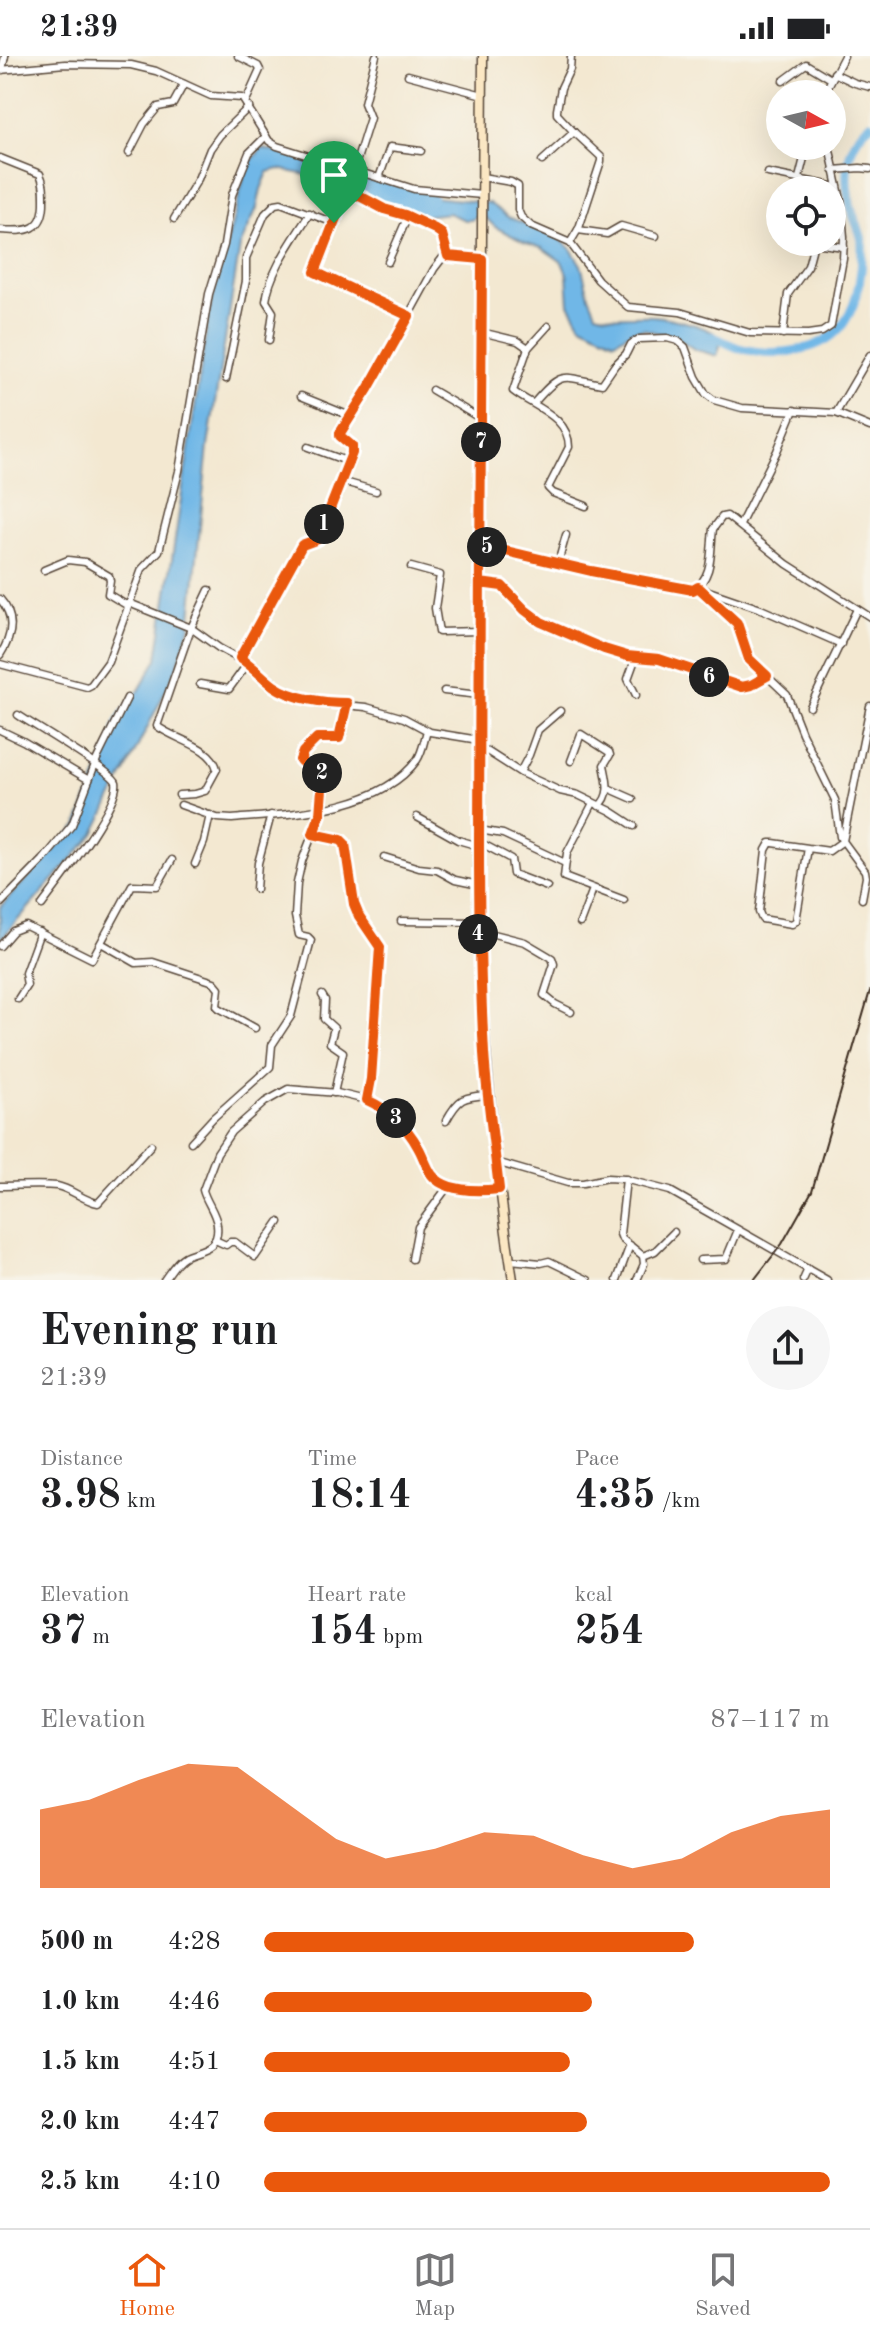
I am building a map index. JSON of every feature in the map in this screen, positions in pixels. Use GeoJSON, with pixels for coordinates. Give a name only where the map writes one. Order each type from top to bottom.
{"type":"FeatureCollection","features":[{"type":"Feature","properties":{"kind":"main road"},"geometry":{"type":"LineString","coordinates":[[483,56],[478,926],[485,1056],[499,1189],[513,1280]]}},
{"type":"Feature","properties":{"kind":"street"},"geometry":{"type":"LineString","coordinates":[[5,56],[1,70],[63,60],[144,67],[211,96],[239,97],[247,104],[272,144],[277,146],[420,190],[482,198]]}},
{"type":"Feature","properties":{"kind":"street"},"geometry":{"type":"LineString","coordinates":[[174,219],[198,179],[210,149],[247,104],[260,70],[238,56]]}},
{"type":"Feature","properties":{"kind":"street"},"geometry":{"type":"LineString","coordinates":[[354,169],[370,118],[364,103],[376,56]]}},
{"type":"Feature","properties":{"kind":"street"},"geometry":{"type":"LineString","coordinates":[[570,243],[578,230],[601,161],[601,157],[557,114],[571,56]]}},
{"type":"Feature","properties":{"kind":"street"},"geometry":{"type":"LineString","coordinates":[[830,80],[844,56]]}},
{"type":"Feature","properties":{"kind":"street"},"geometry":{"type":"LineString","coordinates":[[784,80],[806,64],[832,76],[870,87]]}},
{"type":"Feature","properties":{"kind":"street"},"geometry":{"type":"LineString","coordinates":[[408,75],[483,95]]}},
{"type":"Feature","properties":{"kind":"street"},"geometry":{"type":"LineString","coordinates":[[129,153],[144,124],[158,107],[173,104],[184,84]]}},
{"type":"Feature","properties":{"kind":"street"},"geometry":{"type":"LineString","coordinates":[[542,161],[574,132]]}},
{"type":"Feature","properties":{"kind":"street"},"geometry":{"type":"LineString","coordinates":[[0,664],[90,686],[108,662],[142,569],[159,551],[173,496],[209,294],[224,245],[232,195],[249,153],[266,136]]}},
{"type":"Feature","properties":{"kind":"street"},"geometry":{"type":"LineString","coordinates":[[379,178],[390,147],[421,151]]}},
{"type":"Feature","properties":{"kind":"street"},"geometry":{"type":"LineString","coordinates":[[0,158],[40,174],[45,208],[41,220],[32,229],[0,230]]}},
{"type":"Feature","properties":{"kind":"street"},"geometry":{"type":"LineString","coordinates":[[831,160],[834,176]]}},
{"type":"Feature","properties":{"kind":"street"},"geometry":{"type":"LineString","coordinates":[[833,170],[870,169]]}},
{"type":"Feature","properties":{"kind":"street"},"geometry":{"type":"LineString","coordinates":[[768,173],[787,176]]}},
{"type":"Feature","properties":{"kind":"street"},"geometry":{"type":"LineString","coordinates":[[482,177],[515,184],[520,189],[518,210],[521,217],[531,226],[570,243],[598,280],[628,307],[680,312],[750,333],[817,334],[831,326],[843,256]]}},
{"type":"Feature","properties":{"kind":"street"},"geometry":{"type":"LineString","coordinates":[[409,316],[315,272],[344,197],[349,192],[426,224],[442,234],[448,256]]}},
{"type":"Feature","properties":{"kind":"street"},"geometry":{"type":"LineString","coordinates":[[226,379],[246,281],[246,258],[265,214],[275,204],[281,203],[334,223]]}},
{"type":"Feature","properties":{"kind":"street"},"geometry":{"type":"LineString","coordinates":[[269,340],[273,312],[266,301],[267,294],[275,273],[310,213]]}},
{"type":"Feature","properties":{"kind":"street"},"geometry":{"type":"LineString","coordinates":[[388,262],[408,216]]}},
{"type":"Feature","properties":{"kind":"street"},"geometry":{"type":"LineString","coordinates":[[578,230],[607,234],[621,226],[656,236]]}},
{"type":"Feature","properties":{"kind":"street"},"geometry":{"type":"LineString","coordinates":[[240,658],[302,545],[318,539],[349,462],[352,446],[340,436],[434,269],[441,259],[448,256],[482,259]]}},
{"type":"Feature","properties":{"kind":"street"},"geometry":{"type":"LineString","coordinates":[[783,334],[786,297],[808,266],[811,256]]}},
{"type":"Feature","properties":{"kind":"street"},"geometry":{"type":"LineString","coordinates":[[548,326],[528,348],[513,391],[564,425],[569,447],[548,486],[549,491],[586,506]]}},
{"type":"Feature","properties":{"kind":"street"},"geometry":{"type":"LineString","coordinates":[[481,332],[518,341],[528,348]]}},
{"type":"Feature","properties":{"kind":"street"},"geometry":{"type":"LineString","coordinates":[[534,403],[550,385],[562,378],[602,384],[631,344],[639,339],[667,338],[678,341],[688,352],[696,377],[709,398],[742,408],[836,413],[870,427]]}},
{"type":"Feature","properties":{"kind":"street"},"geometry":{"type":"LineString","coordinates":[[836,413],[870,355]]}},
{"type":"Feature","properties":{"kind":"street"},"geometry":{"type":"LineString","coordinates":[[432,390],[481,419]]}},
{"type":"Feature","properties":{"kind":"street"},"geometry":{"type":"LineString","coordinates":[[301,396],[350,416]]}},
{"type":"Feature","properties":{"kind":"street"},"geometry":{"type":"LineString","coordinates":[[740,525],[794,410]]}},
{"type":"Feature","properties":{"kind":"street"},"geometry":{"type":"LineString","coordinates":[[308,447],[349,462]]}},
{"type":"Feature","properties":{"kind":"street"},"geometry":{"type":"LineString","coordinates":[[341,481],[376,491]]}},
{"type":"Feature","properties":{"kind":"street"},"geometry":{"type":"LineString","coordinates":[[699,588],[709,566],[713,529],[725,516],[787,564],[870,617]]}},
{"type":"Feature","properties":{"kind":"street"},"geometry":{"type":"LineString","coordinates":[[558,563],[566,535]]}},
{"type":"Feature","properties":{"kind":"street"},"geometry":{"type":"LineString","coordinates":[[480,545],[689,589],[699,588],[761,609],[841,644]]}},
{"type":"Feature","properties":{"kind":"street"},"geometry":{"type":"LineString","coordinates":[[44,570],[68,560],[85,562],[109,576],[108,594],[190,627],[219,648],[248,663],[281,690],[322,703],[347,703],[404,718],[427,731],[479,743],[520,772],[560,791],[578,795],[634,826]]}},
{"type":"Feature","properties":{"kind":"street"},"geometry":{"type":"LineString","coordinates":[[411,567],[440,575],[435,608],[439,632],[480,631]]}},
{"type":"Feature","properties":{"kind":"street"},"geometry":{"type":"LineString","coordinates":[[480,583],[502,586],[541,622],[604,649],[659,659],[742,687],[767,676]]}},
{"type":"Feature","properties":{"kind":"street"},"geometry":{"type":"LineString","coordinates":[[699,588],[737,623],[749,659],[787,695],[833,796],[843,841],[865,871],[862,899]]}},
{"type":"Feature","properties":{"kind":"street"},"geometry":{"type":"LineString","coordinates":[[179,795],[205,791],[217,769],[214,760],[196,747],[157,726],[190,627],[209,590]]}},
{"type":"Feature","properties":{"kind":"street"},"geometry":{"type":"LineString","coordinates":[[0,599],[5,605],[11,627],[7,644],[0,655]]}},
{"type":"Feature","properties":{"kind":"street"},"geometry":{"type":"LineString","coordinates":[[810,707],[857,609]]}},
{"type":"Feature","properties":{"kind":"street"},"geometry":{"type":"LineString","coordinates":[[636,657],[628,679],[636,695]]}},
{"type":"Feature","properties":{"kind":"street"},"geometry":{"type":"LineString","coordinates":[[200,684],[229,689],[248,663]]}},
{"type":"Feature","properties":{"kind":"street"},"geometry":{"type":"LineString","coordinates":[[444,691],[479,695]]}},
{"type":"Feature","properties":{"kind":"street"},"geometry":{"type":"LineString","coordinates":[[0,904],[68,832],[127,698]]}},
{"type":"Feature","properties":{"kind":"street"},"geometry":{"type":"LineString","coordinates":[[191,1142],[270,1067],[272,1045],[290,1019],[311,944],[310,938],[298,934],[295,916],[300,869],[321,809],[322,773],[300,760],[303,752],[317,738],[339,738],[347,703]]}},
{"type":"Feature","properties":{"kind":"street"},"geometry":{"type":"LineString","coordinates":[[808,848],[798,920],[792,924],[762,919],[759,912],[768,845],[773,843],[808,848],[829,851],[843,841],[870,706]]}},
{"type":"Feature","properties":{"kind":"street"},"geometry":{"type":"LineString","coordinates":[[520,772],[538,730],[560,711]]}},
{"type":"Feature","properties":{"kind":"street"},"geometry":{"type":"LineString","coordinates":[[18,715],[96,764],[114,779],[115,788],[96,830],[42,905]]}},
{"type":"Feature","properties":{"kind":"street"},"geometry":{"type":"LineString","coordinates":[[0,730],[89,780]]}},
{"type":"Feature","properties":{"kind":"street"},"geometry":{"type":"LineString","coordinates":[[181,805],[232,819],[340,806],[378,792],[394,782],[420,755],[427,731]]}},
{"type":"Feature","properties":{"kind":"street"},"geometry":{"type":"LineString","coordinates":[[571,761],[580,734],[610,755],[604,763],[608,788],[606,798],[596,804],[567,853],[565,879],[624,900]]}},
{"type":"Feature","properties":{"kind":"street"},"geometry":{"type":"LineString","coordinates":[[608,788],[633,799]]}},
{"type":"Feature","properties":{"kind":"street"},"geometry":{"type":"LineString","coordinates":[[195,864],[210,815]]}},
{"type":"Feature","properties":{"kind":"street"},"geometry":{"type":"LineString","coordinates":[[256,889],[258,863],[271,815]]}},
{"type":"Feature","properties":{"kind":"street"},"geometry":{"type":"LineString","coordinates":[[417,817],[458,840],[479,844],[511,859],[513,874],[547,887]]}},
{"type":"Feature","properties":{"kind":"street"},"geometry":{"type":"LineString","coordinates":[[479,830],[503,834],[565,863]]}},
{"type":"Feature","properties":{"kind":"street"},"geometry":{"type":"LineString","coordinates":[[313,834],[341,840],[345,844],[354,904],[380,947],[367,1100]]}},
{"type":"Feature","properties":{"kind":"street"},"geometry":{"type":"LineString","coordinates":[[384,857],[437,870],[455,880],[479,885]]}},
{"type":"Feature","properties":{"kind":"street"},"geometry":{"type":"LineString","coordinates":[[0,946],[17,928],[26,926],[90,959],[132,885],[157,886],[172,860]]}},
{"type":"Feature","properties":{"kind":"street"},"geometry":{"type":"LineString","coordinates":[[580,923],[593,889]]}},
{"type":"Feature","properties":{"kind":"street"},"geometry":{"type":"LineString","coordinates":[[401,921],[478,926],[525,942],[552,958],[554,964],[544,995],[571,1012]]}},
{"type":"Feature","properties":{"kind":"street"},"geometry":{"type":"LineString","coordinates":[[18,999],[27,985],[25,973],[40,932]]}},
{"type":"Feature","properties":{"kind":"street"},"geometry":{"type":"LineString","coordinates":[[101,943],[136,963],[153,962],[214,982],[219,988],[217,1006],[255,1028]]}},
{"type":"Feature","properties":{"kind":"street"},"geometry":{"type":"LineString","coordinates":[[322,995],[325,1000],[324,1019],[334,1028],[330,1043],[343,1052],[334,1093]]}},
{"type":"Feature","properties":{"kind":"street"},"geometry":{"type":"LineString","coordinates":[[164,1280],[182,1258],[202,1252],[215,1240],[217,1221],[203,1187],[217,1153],[231,1132],[288,1089],[367,1100],[400,1122],[417,1145],[432,1175],[449,1185],[468,1190],[499,1189]]}},
{"type":"Feature","properties":{"kind":"street"},"geometry":{"type":"LineString","coordinates":[[446,1121],[461,1099],[489,1095]]}},
{"type":"Feature","properties":{"kind":"street"},"geometry":{"type":"LineString","coordinates":[[0,1186],[57,1186],[98,1203],[151,1145]]}},
{"type":"Feature","properties":{"kind":"street"},"geometry":{"type":"LineString","coordinates":[[496,1162],[574,1184],[607,1178],[626,1179],[675,1193],[827,1280]]}},
{"type":"Feature","properties":{"kind":"street"},"geometry":{"type":"LineString","coordinates":[[626,1179],[619,1230],[622,1239],[643,1256],[644,1264],[637,1280]]}},
{"type":"Feature","properties":{"kind":"street"},"geometry":{"type":"LineString","coordinates":[[412,1259],[418,1227],[449,1185]]}},
{"type":"Feature","properties":{"kind":"street"},"geometry":{"type":"LineString","coordinates":[[215,1240],[226,1245],[232,1241],[255,1257],[279,1222]]}},
{"type":"Feature","properties":{"kind":"street"},"geometry":{"type":"LineString","coordinates":[[700,1260],[726,1259],[738,1230]]}},
{"type":"Feature","properties":{"kind":"street"},"geometry":{"type":"LineString","coordinates":[[643,1256],[655,1251],[674,1232]]}},
{"type":"Feature","properties":{"kind":"street"},"geometry":{"type":"LineString","coordinates":[[617,1280],[630,1245]]}},
{"type":"Feature","properties":{"kind":"street"},"geometry":{"type":"LineString","coordinates":[[510,1260],[549,1261],[588,1280]]}},
{"type":"Feature","properties":{"kind":"street"},"geometry":{"type":"LineString","coordinates":[[803,1280],[808,1269]]}},
{"type":"Feature","properties":{"kind":"water"},"geometry":{"type":"Polygon","coordinates":[[[262,148],[343,171],[405,194],[489,203],[508,217],[558,237],[571,249],[581,265],[596,313],[659,317],[698,326],[718,337],[717,356],[694,349],[679,339],[644,329],[632,331],[615,341],[581,325],[569,304],[567,274],[562,262],[542,248],[495,227],[487,219],[476,217],[465,220],[448,213],[425,216],[302,174],[279,169],[268,172],[257,208],[240,246],[208,446],[190,627],[176,670],[94,834],[0,940],[0,907],[77,826],[109,743],[157,659],[209,313],[247,166],[262,148]]]}},
{"type":"Feature","properties":{"kind":"waterway"},"geometry":{"type":"LineString","coordinates":[[711,336],[752,351],[782,352],[825,340],[845,321],[857,294],[862,253],[861,236],[848,190],[848,166],[855,143],[870,124]]}},
{"type":"Feature","properties":{"kind":"waterway"},"geometry":{"type":"LineString","coordinates":[[359,179],[433,198]]}},
{"type":"Feature","properties":{"kind":"waterway"},"geometry":{"type":"LineString","coordinates":[[113,744],[118,723],[137,697]]}},
{"type":"Feature","properties":{"kind":"railway"},"geometry":{"type":"LineString","coordinates":[[754,1280],[782,1244],[812,1191],[870,991]]}},
{"type":"Feature","properties":{"kind":"route"},"geometry":{"type":"LineString","coordinates":[[334,223],[316,268],[317,275],[409,316],[340,433],[353,449],[318,539],[302,545],[240,658],[281,690],[322,703],[347,703],[339,738],[317,738],[303,752],[300,760],[319,770],[323,776],[320,815],[313,834],[341,840],[345,844],[354,904],[380,947],[367,1100],[400,1122],[438,1180],[468,1190],[499,1189],[485,1056],[478,935],[480,545],[591,571],[693,590],[698,587],[737,623],[749,659],[767,676],[742,687],[659,659],[627,656],[604,649],[541,622],[502,586],[480,583],[480,545],[480,482],[482,259],[448,256],[442,234],[435,229],[384,209],[352,192],[346,193],[334,223]]}}]}
